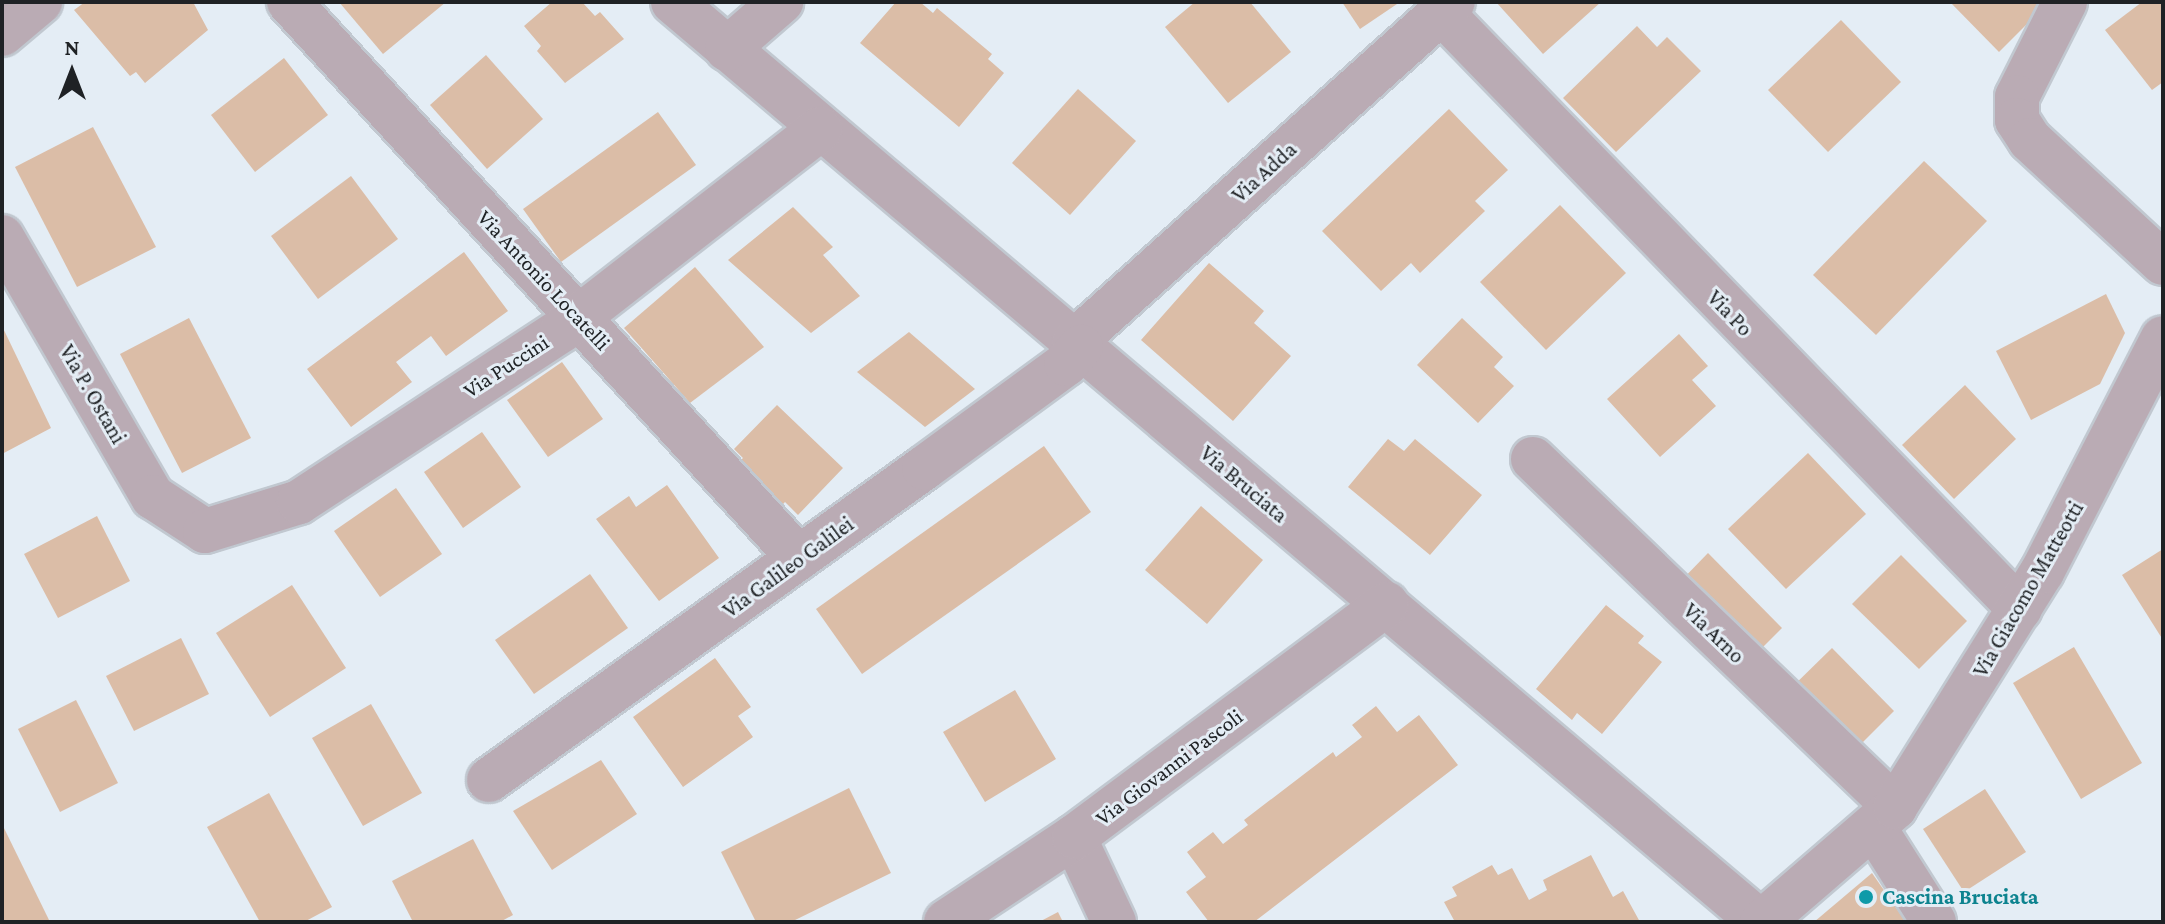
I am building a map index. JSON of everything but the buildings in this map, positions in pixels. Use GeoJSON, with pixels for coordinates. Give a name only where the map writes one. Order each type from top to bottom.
{"type":"FeatureCollection","features":[{"type":"Feature","properties":{"kind":"street"},"geometry":{"type":"LineString","coordinates":[[2,34],[40,2]]}},
{"type":"Feature","properties":{"kind":"street","name":"Via Antonio Locatelli"},"geometry":{"type":"LineString","coordinates":[[289,2],[799,558]]}},
{"type":"Feature","properties":{"kind":"street","name":"Via Bruciata"},"geometry":{"type":"LineString","coordinates":[[673,2],[1761,922]]}},
{"type":"Feature","properties":{"kind":"street"},"geometry":{"type":"LineString","coordinates":[[727,49],[781,2]]}},
{"type":"Feature","properties":{"kind":"street"},"geometry":{"type":"LineString","coordinates":[[2065,2],[2017,97],[2017,120],[2030,140],[2163,263]]}},
{"type":"Feature","properties":{"kind":"street","name":"Via Adda"},"geometry":{"type":"LineString","coordinates":[[1078,345],[1448,7]]}},
{"type":"Feature","properties":{"kind":"street","name":"Via Po"},"geometry":{"type":"LineString","coordinates":[[1448,7],[2020,609]]}},
{"type":"Feature","properties":{"kind":"street","name":"Via Puccini"},"geometry":{"type":"LineString","coordinates":[[205,531],[299,502],[577,317],[820,129]]}},
{"type":"Feature","properties":{"kind":"street","name":"Via P. Ostani"},"geometry":{"type":"LineString","coordinates":[[2,237],[153,497],[205,531]]}},
{"type":"Feature","properties":{"kind":"street","name":"Via Galileo Galilei"},"geometry":{"type":"LineString","coordinates":[[489,780],[1066,364],[1078,345]]}},
{"type":"Feature","properties":{"kind":"street","name":"Via Giacomo Matteotti"},"geometry":{"type":"LineString","coordinates":[[1761,922],[1885,818],[2020,609],[2160,357]]}},
{"type":"Feature","properties":{"kind":"street","name":"Via Arno"},"geometry":{"type":"LineString","coordinates":[[1533,459],[1885,818]]}},
{"type":"Feature","properties":{"kind":"street","name":"Via Giovanni Pascoli"},"geometry":{"type":"LineString","coordinates":[[946,922],[1074,837],[1387,604]]}},
{"type":"Feature","properties":{"kind":"street"},"geometry":{"type":"LineString","coordinates":[[1885,818],[1934,922]]}},
{"type":"Feature","properties":{"kind":"street"},"geometry":{"type":"LineString","coordinates":[[1074,837],[1114,922]]}},
{"type":"Feature","properties":{"kind":"place","name":"Cascina Bruciata"},"geometry":{"type":"Point","coordinates":[1866,897]}}]}
